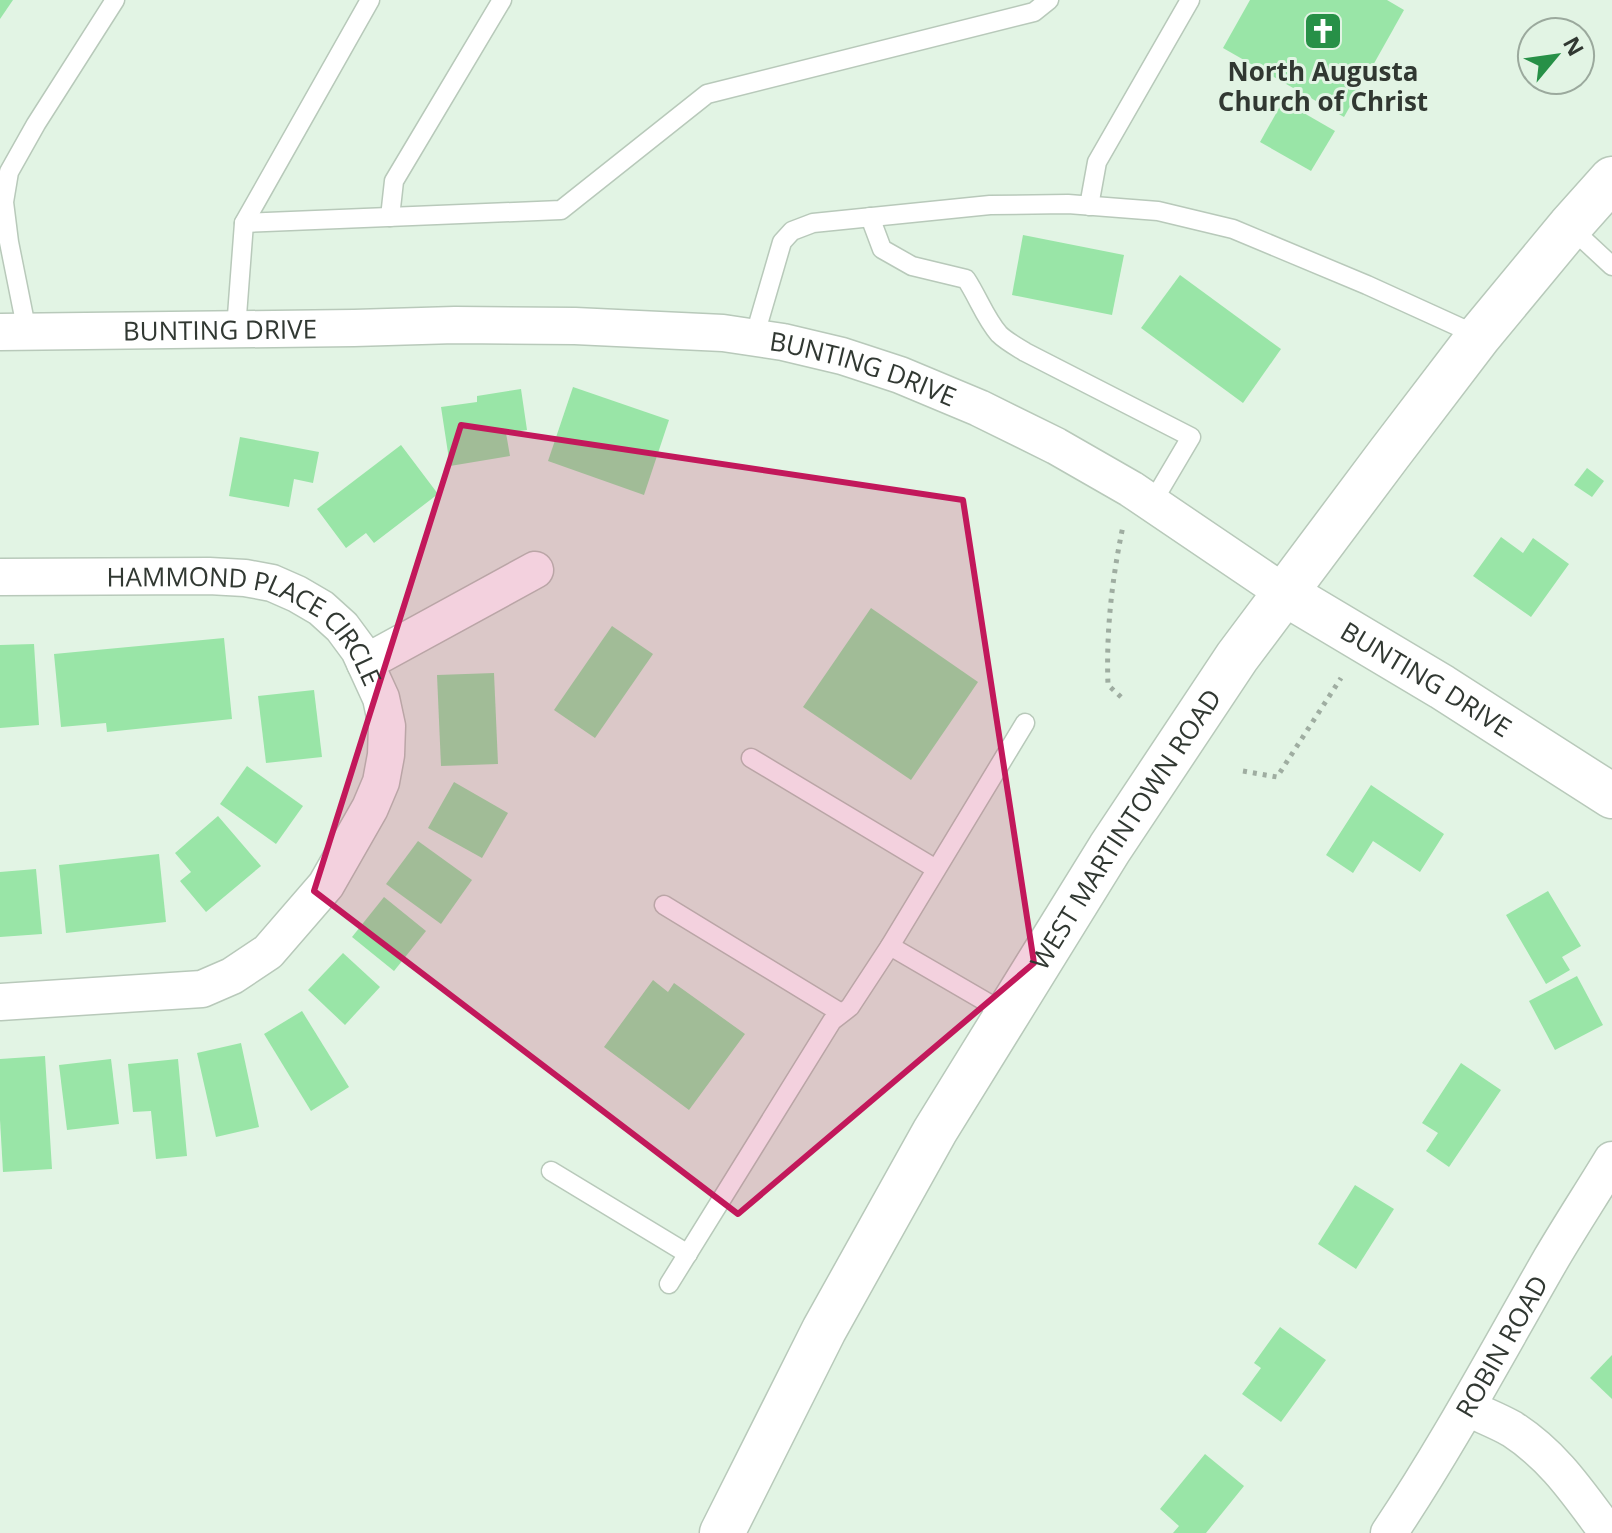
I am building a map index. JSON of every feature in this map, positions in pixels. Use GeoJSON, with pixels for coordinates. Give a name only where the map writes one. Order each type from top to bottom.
{"type":"FeatureCollection","features":[{"type":"Feature","properties":{"kind":"main road","name":"WEST MARTINTOWN ROAD"},"geometry":{"type":"LineString","coordinates":[[722,1533],[824,1330],[935,1131],[1110,848],[1237,657],[1479,336],[1612,179]]}},
{"type":"Feature","properties":{"kind":"main road","name":"BUNTING DRIVE"},"geometry":{"type":"LineString","coordinates":[[1286,594],[1442,687],[1612,796]]}},
{"type":"Feature","properties":{"kind":"street","name":"BUNTING DRIVE"},"geometry":{"type":"LineString","coordinates":[[14,332],[575,326],[723,333],[783,342],[842,356],[900,375],[979,408],[1056,446],[1131,489],[1286,594]]}},
{"type":"Feature","properties":{"kind":"street"},"geometry":{"type":"LineString","coordinates":[[365,663],[535,570]]}},
{"type":"Feature","properties":{"kind":"street","name":"HAMMOND PLACE CIRCLE"},"geometry":{"type":"LineString","coordinates":[[0,577],[209,576],[272,583],[321,608],[342,627],[359,650],[381,698],[387,726],[381,782],[370,808],[326,885],[268,952],[232,976],[202,989],[0,1002]]}},
{"type":"Feature","properties":{"kind":"street","name":"ROBIN ROAD"},"geometry":{"type":"LineString","coordinates":[[1389,1533],[1468,1408],[1553,1256],[1612,1160]]}},
{"type":"Feature","properties":{"kind":"street"},"geometry":{"type":"LineString","coordinates":[[1468,1408],[1510,1428],[1539,1448],[1564,1473],[1608,1533]]}},
{"type":"Feature","properties":{"kind":"lane"},"geometry":{"type":"LineString","coordinates":[[14,332],[4,202],[9,172],[115,0]]}},
{"type":"Feature","properties":{"kind":"lane"},"geometry":{"type":"LineString","coordinates":[[236,329],[244,223],[370,0]]}},
{"type":"Feature","properties":{"kind":"lane"},"geometry":{"type":"LineString","coordinates":[[390,217],[394,181],[502,0]]}},
{"type":"Feature","properties":{"kind":"lane"},"geometry":{"type":"LineString","coordinates":[[244,223],[561,210],[707,94],[1034,12],[1049,0]]}},
{"type":"Feature","properties":{"kind":"lane"},"geometry":{"type":"LineString","coordinates":[[1089,206],[1097,162],[1190,0]]}},
{"type":"Feature","properties":{"kind":"lane"},"geometry":{"type":"LineString","coordinates":[[754,338],[782,242],[792,231],[813,223],[990,205],[1068,204],[1158,211],[1233,229],[1479,336]]}},
{"type":"Feature","properties":{"kind":"lane"},"geometry":{"type":"LineString","coordinates":[[870,217],[882,249],[912,266],[966,279],[1001,336],[1025,352],[1191,437],[1152,503]]}},
{"type":"Feature","properties":{"kind":"lane"},"geometry":{"type":"LineString","coordinates":[[1570,226],[1612,266]]}},
{"type":"Feature","properties":{"kind":"lane"},"geometry":{"type":"LineString","coordinates":[[669,1284],[832,1021],[850,1007],[890,946],[1025,723]]}},
{"type":"Feature","properties":{"kind":"lane"},"geometry":{"type":"LineString","coordinates":[[751,758],[936,869]]}},
{"type":"Feature","properties":{"kind":"lane"},"geometry":{"type":"LineString","coordinates":[[664,905],[841,1013]]}},
{"type":"Feature","properties":{"kind":"lane"},"geometry":{"type":"LineString","coordinates":[[890,946],[1007,1014]]}},
{"type":"Feature","properties":{"kind":"lane"},"geometry":{"type":"LineString","coordinates":[[551,1171],[688,1254]]}},
{"type":"Feature","properties":{"kind":"path"},"geometry":{"type":"LineString","coordinates":[[1121,697],[1108,685],[1106,643],[1123,526]]}},
{"type":"Feature","properties":{"kind":"path"},"geometry":{"type":"LineString","coordinates":[[1243,771],[1277,777],[1341,678]]}},
{"type":"Feature","properties":{"kind":"highlighted area"},"geometry":{"type":"Polygon","coordinates":[[[461,425],[963,500],[1034,963],[738,1214],[314,891],[461,425]]]}},
{"type":"Feature","properties":{"kind":"building"},"geometry":{"type":"Polygon","coordinates":[[[0,0],[13,0],[0,19],[0,0]]]}},
{"type":"Feature","properties":{"kind":"building"},"geometry":{"type":"Polygon","coordinates":[[[1250,0],[1387,0],[1404,10],[1344,117],[1223,48],[1250,0]]]}},
{"type":"Feature","properties":{"kind":"building"},"geometry":{"type":"Polygon","coordinates":[[[1283,101],[1335,131],[1311,171],[1260,142],[1283,101]]]}},
{"type":"Feature","properties":{"kind":"building"},"geometry":{"type":"Polygon","coordinates":[[[1023,235],[1124,255],[1112,315],[1012,295],[1023,235]]]}},
{"type":"Feature","properties":{"kind":"building"},"geometry":{"type":"Polygon","coordinates":[[[1180,275],[1281,349],[1243,403],[1141,328],[1180,275]]]}},
{"type":"Feature","properties":{"kind":"building"},"geometry":{"type":"Polygon","coordinates":[[[573,387],[669,420],[644,495],[548,461],[573,387]]]}},
{"type":"Feature","properties":{"kind":"building"},"geometry":{"type":"Polygon","coordinates":[[[521,389],[527,430],[506,433],[510,456],[450,466],[441,407],[477,402],[477,396],[521,389]]]}},
{"type":"Feature","properties":{"kind":"building"},"geometry":{"type":"Polygon","coordinates":[[[240,437],[319,452],[313,483],[294,479],[289,507],[229,496],[240,437]]]}},
{"type":"Feature","properties":{"kind":"building"},"geometry":{"type":"Polygon","coordinates":[[[401,445],[438,494],[374,543],[366,533],[346,548],[317,509],[401,445]]]}},
{"type":"Feature","properties":{"kind":"building"},"geometry":{"type":"Polygon","coordinates":[[[1587,468],[1604,481],[1592,497],[1574,485],[1587,468]]]}},
{"type":"Feature","properties":{"kind":"building"},"geometry":{"type":"Polygon","coordinates":[[[1501,537],[1523,553],[1533,538],[1569,564],[1531,617],[1473,576],[1501,537]]]}},
{"type":"Feature","properties":{"kind":"building"},"geometry":{"type":"Polygon","coordinates":[[[871,608],[978,682],[911,780],[803,707],[871,608]]]}},
{"type":"Feature","properties":{"kind":"building"},"geometry":{"type":"Polygon","coordinates":[[[612,626],[653,654],[595,738],[554,710],[612,626]]]}},
{"type":"Feature","properties":{"kind":"building"},"geometry":{"type":"Polygon","coordinates":[[[224,638],[232,719],[107,732],[106,723],[61,727],[54,654],[224,638]]]}},
{"type":"Feature","properties":{"kind":"building"},"geometry":{"type":"Polygon","coordinates":[[[34,644],[39,725],[0,728],[0,645],[34,644]]]}},
{"type":"Feature","properties":{"kind":"building"},"geometry":{"type":"Polygon","coordinates":[[[494,673],[498,764],[441,766],[437,675],[494,673]]]}},
{"type":"Feature","properties":{"kind":"building"},"geometry":{"type":"Polygon","coordinates":[[[314,690],[322,757],[266,763],[258,696],[314,690]]]}},
{"type":"Feature","properties":{"kind":"building"},"geometry":{"type":"Polygon","coordinates":[[[247,766],[303,806],[276,844],[220,804],[247,766]]]}},
{"type":"Feature","properties":{"kind":"building"},"geometry":{"type":"Polygon","coordinates":[[[454,782],[508,813],[482,858],[428,828],[454,782]]]}},
{"type":"Feature","properties":{"kind":"building"},"geometry":{"type":"Polygon","coordinates":[[[1371,785],[1444,834],[1420,872],[1373,841],[1353,873],[1326,855],[1371,785]]]}},
{"type":"Feature","properties":{"kind":"building"},"geometry":{"type":"Polygon","coordinates":[[[218,816],[261,866],[206,912],[180,881],[191,872],[175,853],[218,816]]]}},
{"type":"Feature","properties":{"kind":"building"},"geometry":{"type":"Polygon","coordinates":[[[418,841],[472,880],[441,924],[386,884],[418,841]]]}},
{"type":"Feature","properties":{"kind":"building"},"geometry":{"type":"Polygon","coordinates":[[[159,854],[166,922],[66,933],[59,865],[159,854]]]}},
{"type":"Feature","properties":{"kind":"building"},"geometry":{"type":"Polygon","coordinates":[[[36,869],[42,934],[0,937],[0,872],[36,869]]]}},
{"type":"Feature","properties":{"kind":"building"},"geometry":{"type":"Polygon","coordinates":[[[1548,891],[1581,946],[1562,957],[1570,970],[1546,984],[1506,915],[1548,891]]]}},
{"type":"Feature","properties":{"kind":"building"},"geometry":{"type":"Polygon","coordinates":[[[384,897],[426,931],[394,971],[352,937],[384,897]]]}},
{"type":"Feature","properties":{"kind":"building"},"geometry":{"type":"Polygon","coordinates":[[[343,953],[380,987],[345,1025],[308,990],[343,953]]]}},
{"type":"Feature","properties":{"kind":"building"},"geometry":{"type":"Polygon","coordinates":[[[1577,976],[1603,1025],[1555,1050],[1529,1001],[1577,976]]]}},
{"type":"Feature","properties":{"kind":"building"},"geometry":{"type":"Polygon","coordinates":[[[653,980],[668,992],[674,983],[745,1034],[689,1110],[604,1047],[653,980]]]}},
{"type":"Feature","properties":{"kind":"building"},"geometry":{"type":"Polygon","coordinates":[[[302,1011],[349,1087],[311,1111],[264,1034],[302,1011]]]}},
{"type":"Feature","properties":{"kind":"building"},"geometry":{"type":"Polygon","coordinates":[[[241,1043],[259,1127],[216,1137],[197,1053],[241,1043]]]}},
{"type":"Feature","properties":{"kind":"building"},"geometry":{"type":"Polygon","coordinates":[[[45,1056],[52,1169],[3,1172],[0,1059],[45,1056]]]}},
{"type":"Feature","properties":{"kind":"building"},"geometry":{"type":"Polygon","coordinates":[[[111,1059],[119,1124],[67,1130],[59,1065],[111,1059]]]}},
{"type":"Feature","properties":{"kind":"building"},"geometry":{"type":"Polygon","coordinates":[[[178,1059],[187,1156],[156,1159],[151,1111],[133,1112],[128,1064],[178,1059]]]}},
{"type":"Feature","properties":{"kind":"building"},"geometry":{"type":"Polygon","coordinates":[[[1461,1063],[1501,1090],[1449,1167],[1426,1151],[1438,1133],[1422,1123],[1461,1063]]]}},
{"type":"Feature","properties":{"kind":"building"},"geometry":{"type":"Polygon","coordinates":[[[1355,1185],[1394,1209],[1356,1269],[1318,1244],[1355,1185]]]}},
{"type":"Feature","properties":{"kind":"building"},"geometry":{"type":"Polygon","coordinates":[[[1280,1327],[1326,1360],[1281,1422],[1242,1394],[1261,1368],[1254,1363],[1280,1327]]]}},
{"type":"Feature","properties":{"kind":"building"},"geometry":{"type":"Polygon","coordinates":[[[1612,1355],[1612,1399],[1590,1378],[1612,1355]]]}},
{"type":"Feature","properties":{"kind":"building"},"geometry":{"type":"Polygon","coordinates":[[[1205,1454],[1244,1486],[1206,1533],[1173,1533],[1179,1526],[1160,1509],[1205,1454]]]}},
{"type":"Feature","properties":{"kind":"place","name":"North Augusta Church of Christ"},"geometry":{"type":"Point","coordinates":[1323,31]}}]}
